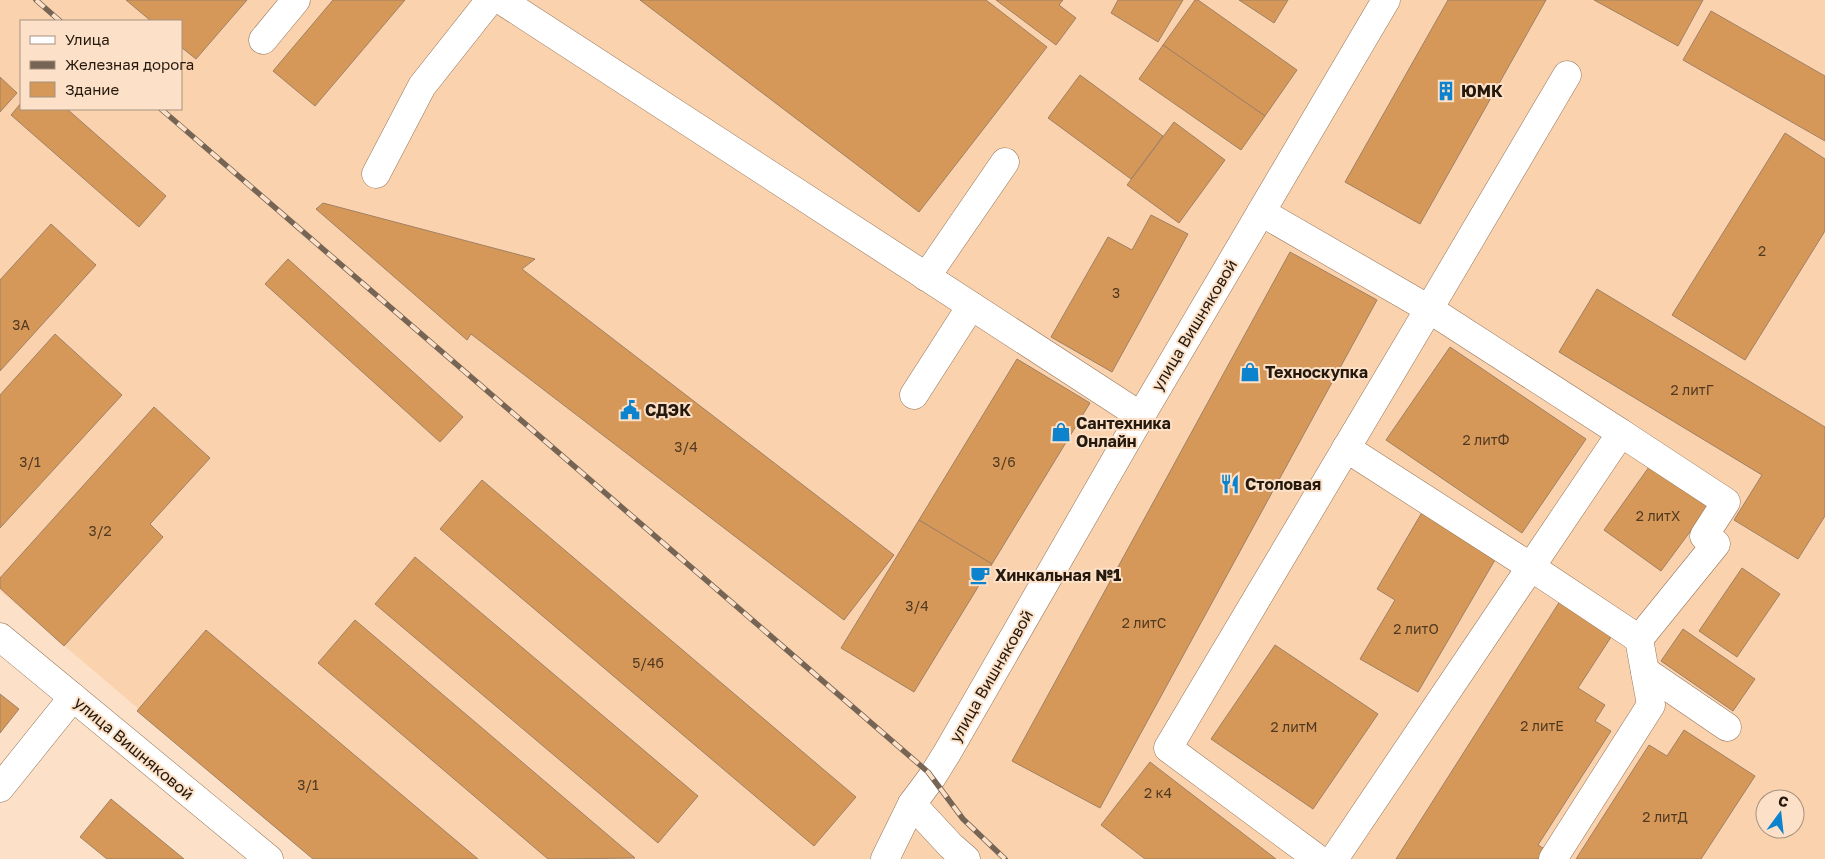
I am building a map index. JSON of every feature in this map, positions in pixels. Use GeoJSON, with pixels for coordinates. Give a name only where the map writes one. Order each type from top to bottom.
{"type":"FeatureCollection","features":[{"type":"Feature","properties":{"kind":"street"},"geometry":{"type":"LineString","coordinates":[[263,40],[296,0]]}},
{"type":"Feature","properties":{"kind":"street"},"geometry":{"type":"LineString","coordinates":[[376,174],[422,86],[490,0]]}},
{"type":"Feature","properties":{"kind":"street"},"geometry":{"type":"LineString","coordinates":[[501,0],[1133,411],[1142,414]]}},
{"type":"Feature","properties":{"kind":"street","name":"улица Вишняковой"},"geometry":{"type":"LineString","coordinates":[[885,859],[912,804],[947,753],[1142,414],[1386,0]]}},
{"type":"Feature","properties":{"kind":"street"},"geometry":{"type":"LineString","coordinates":[[1318,859],[1168,748],[1567,75]]}},
{"type":"Feature","properties":{"kind":"street"},"geometry":{"type":"LineString","coordinates":[[926,277],[1005,162]]}},
{"type":"Feature","properties":{"kind":"street"},"geometry":{"type":"LineString","coordinates":[[1261,212],[1429,309],[1726,502],[1704,536],[1716,544],[1639,639]]}},
{"type":"Feature","properties":{"kind":"street"},"geometry":{"type":"LineString","coordinates":[[914,395],[971,306]]}},
{"type":"Feature","properties":{"kind":"street"},"geometry":{"type":"LineString","coordinates":[[1334,859],[1621,433]]}},
{"type":"Feature","properties":{"kind":"street"},"geometry":{"type":"LineString","coordinates":[[1346,448],[1639,639],[1651,706],[1553,859]]}},
{"type":"Feature","properties":{"kind":"street","name":"улица Вишняковой"},"geometry":{"type":"LineString","coordinates":[[0,637],[268,859]]}},
{"type":"Feature","properties":{"kind":"street"},"geometry":{"type":"LineString","coordinates":[[1645,671],[1727,727]]}},
{"type":"Feature","properties":{"kind":"street"},"geometry":{"type":"LineString","coordinates":[[0,788],[73,697]]}},
{"type":"Feature","properties":{"kind":"street"},"geometry":{"type":"LineString","coordinates":[[912,804],[951,846],[966,859]]}},
{"type":"Feature","properties":{"kind":"shaded area"},"geometry":{"type":"Polygon","coordinates":[[[0,0],[1825,0],[1825,859],[315,859],[0,591],[0,0]]]}},
{"type":"Feature","properties":{"kind":"building"},"geometry":{"type":"Polygon","coordinates":[[[126,0],[247,0],[196,59],[182,48],[182,20],[150,20],[126,0]]]}},
{"type":"Feature","properties":{"kind":"building"},"geometry":{"type":"Polygon","coordinates":[[[333,0],[405,0],[315,106],[273,71],[333,0]]]}},
{"type":"Feature","properties":{"kind":"building"},"geometry":{"type":"Polygon","coordinates":[[[640,0],[986,0],[1047,47],[919,212],[640,0]]]}},
{"type":"Feature","properties":{"kind":"building"},"geometry":{"type":"Polygon","coordinates":[[[996,0],[1063,0],[1059,5],[1076,18],[1056,45],[996,0]]]}},
{"type":"Feature","properties":{"kind":"building"},"geometry":{"type":"Polygon","coordinates":[[[1118,0],[1183,0],[1158,42],[1111,13],[1118,0]]]}},
{"type":"Feature","properties":{"kind":"building"},"geometry":{"type":"Polygon","coordinates":[[[1195,0],[1198,0],[1297,70],[1265,116],[1163,45],[1195,0]]]}},
{"type":"Feature","properties":{"kind":"building"},"geometry":{"type":"Polygon","coordinates":[[[1239,0],[1288,0],[1274,23],[1239,0]]]}},
{"type":"Feature","properties":{"kind":"building","name":"ЮМК"},"geometry":{"type":"Polygon","coordinates":[[[1448,0],[1546,0],[1420,224],[1345,182],[1448,0]]]}},
{"type":"Feature","properties":{"kind":"building"},"geometry":{"type":"Polygon","coordinates":[[[1594,0],[1703,0],[1678,46],[1594,0]]]}},
{"type":"Feature","properties":{"kind":"building"},"geometry":{"type":"Polygon","coordinates":[[[1711,11],[1825,76],[1825,141],[1683,60],[1711,11]]]}},
{"type":"Feature","properties":{"kind":"building"},"geometry":{"type":"Polygon","coordinates":[[[1163,45],[1265,116],[1241,150],[1139,79],[1163,45]]]}},
{"type":"Feature","properties":{"kind":"building"},"geometry":{"type":"Polygon","coordinates":[[[1080,75],[1163,136],[1131,179],[1048,118],[1080,75]]]}},
{"type":"Feature","properties":{"kind":"building"},"geometry":{"type":"Polygon","coordinates":[[[0,77],[17,93],[0,112],[0,77]]]}},
{"type":"Feature","properties":{"kind":"building"},"geometry":{"type":"Polygon","coordinates":[[[20,104],[20,110],[68,110],[166,196],[139,227],[11,115],[20,104]]]}},
{"type":"Feature","properties":{"kind":"building"},"geometry":{"type":"Polygon","coordinates":[[[1174,122],[1225,160],[1179,223],[1127,185],[1174,122]]]}},
{"type":"Feature","properties":{"kind":"building"},"geometry":{"type":"Polygon","coordinates":[[[1785,133],[1825,159],[1825,231],[1745,360],[1672,315],[1785,133]]]}},
{"type":"Feature","properties":{"kind":"building"},"geometry":{"type":"Polygon","coordinates":[[[323,203],[535,259],[522,269],[894,555],[844,620],[471,334],[467,340],[316,209],[323,203]]]}},
{"type":"Feature","properties":{"kind":"building"},"geometry":{"type":"Polygon","coordinates":[[[1151,215],[1188,234],[1112,372],[1051,337],[1108,237],[1132,250],[1151,215]]]}},
{"type":"Feature","properties":{"kind":"building"},"geometry":{"type":"Polygon","coordinates":[[[51,224],[96,265],[0,371],[0,280],[51,224]]]}},
{"type":"Feature","properties":{"kind":"building"},"geometry":{"type":"Polygon","coordinates":[[[1290,252],[1377,300],[1100,808],[1012,761],[1290,252]]]}},
{"type":"Feature","properties":{"kind":"building"},"geometry":{"type":"Polygon","coordinates":[[[288,259],[463,417],[440,442],[265,284],[288,259]]]}},
{"type":"Feature","properties":{"kind":"building"},"geometry":{"type":"Polygon","coordinates":[[[1597,289],[1825,427],[1825,516],[1798,559],[1734,520],[1762,475],[1559,352],[1597,289]]]}},
{"type":"Feature","properties":{"kind":"building"},"geometry":{"type":"Polygon","coordinates":[[[55,334],[122,395],[0,528],[0,395],[55,334]]]}},
{"type":"Feature","properties":{"kind":"building"},"geometry":{"type":"Polygon","coordinates":[[[1450,347],[1586,439],[1522,533],[1386,440],[1450,347]]]}},
{"type":"Feature","properties":{"kind":"building"},"geometry":{"type":"Polygon","coordinates":[[[1017,359],[1090,403],[992,564],[919,520],[1017,359]]]}},
{"type":"Feature","properties":{"kind":"building"},"geometry":{"type":"Polygon","coordinates":[[[154,407],[210,458],[150,524],[163,537],[64,646],[0,588],[0,578],[154,407]]]}},
{"type":"Feature","properties":{"kind":"building"},"geometry":{"type":"Polygon","coordinates":[[[1654,460],[1712,502],[1661,571],[1604,530],[1654,460]]]}},
{"type":"Feature","properties":{"kind":"building"},"geometry":{"type":"Polygon","coordinates":[[[482,480],[856,797],[814,846],[440,529],[482,480]]]}},
{"type":"Feature","properties":{"kind":"building"},"geometry":{"type":"Polygon","coordinates":[[[1424,509],[1499,553],[1418,692],[1360,659],[1395,600],[1377,589],[1424,509]]]}},
{"type":"Feature","properties":{"kind":"building"},"geometry":{"type":"Polygon","coordinates":[[[919,520],[992,564],[914,692],[841,648],[919,520]]]}},
{"type":"Feature","properties":{"kind":"building"},"geometry":{"type":"Polygon","coordinates":[[[415,557],[698,796],[658,843],[375,604],[415,557]]]}},
{"type":"Feature","properties":{"kind":"building"},"geometry":{"type":"Polygon","coordinates":[[[1742,568],[1780,594],[1737,657],[1699,631],[1742,568]]]}},
{"type":"Feature","properties":{"kind":"building"},"geometry":{"type":"Polygon","coordinates":[[[1560,601],[1613,634],[1578,688],[1605,705],[1595,721],[1611,731],[1538,845],[1548,851],[1543,859],[1396,859],[1560,601]]]}},
{"type":"Feature","properties":{"kind":"building"},"geometry":{"type":"Polygon","coordinates":[[[355,620],[635,858],[548,859],[318,663],[355,620]]]}},
{"type":"Feature","properties":{"kind":"building"},"geometry":{"type":"Polygon","coordinates":[[[1683,629],[1755,679],[1733,711],[1661,661],[1683,629]]]}},
{"type":"Feature","properties":{"kind":"building"},"geometry":{"type":"Polygon","coordinates":[[[206,630],[478,859],[313,859],[137,711],[206,630]]]}},
{"type":"Feature","properties":{"kind":"building"},"geometry":{"type":"Polygon","coordinates":[[[1275,645],[1378,714],[1313,809],[1211,739],[1275,645]]]}},
{"type":"Feature","properties":{"kind":"building"},"geometry":{"type":"Polygon","coordinates":[[[0,694],[19,709],[0,733],[0,694]]]}},
{"type":"Feature","properties":{"kind":"building"},"geometry":{"type":"Polygon","coordinates":[[[1684,730],[1755,776],[1701,859],[1576,859],[1649,745],[1667,756],[1684,730]]]}},
{"type":"Feature","properties":{"kind":"building"},"geometry":{"type":"Polygon","coordinates":[[[1150,762],[1276,859],[1145,859],[1101,825],[1150,762]]]}},
{"type":"Feature","properties":{"kind":"building"},"geometry":{"type":"Polygon","coordinates":[[[111,799],[184,859],[107,859],[80,837],[111,799]]]}},
{"type":"Feature","properties":{"kind":"railway"},"geometry":{"type":"LineString","coordinates":[[36,0],[59,20]]}},
{"type":"Feature","properties":{"kind":"railway"},"geometry":{"type":"LineString","coordinates":[[162,110],[928,772],[963,819],[1005,859]]}},
{"type":"Feature","properties":{"kind":"place","name":"ЮМК"},"geometry":{"type":"Point","coordinates":[1446,91]}},
{"type":"Feature","properties":{"kind":"place","name":"Техноскупка"},"geometry":{"type":"Point","coordinates":[1250,372]}},
{"type":"Feature","properties":{"kind":"place","name":"СДЭК"},"geometry":{"type":"Point","coordinates":[630,410]}},
{"type":"Feature","properties":{"kind":"place","name":"Сантехника Онлайн"},"geometry":{"type":"Point","coordinates":[1061,432]}},
{"type":"Feature","properties":{"kind":"place","name":"Столовая"},"geometry":{"type":"Point","coordinates":[1230,484]}},
{"type":"Feature","properties":{"kind":"place","name":"Хинкальная №1"},"geometry":{"type":"Point","coordinates":[980,575]}}]}
